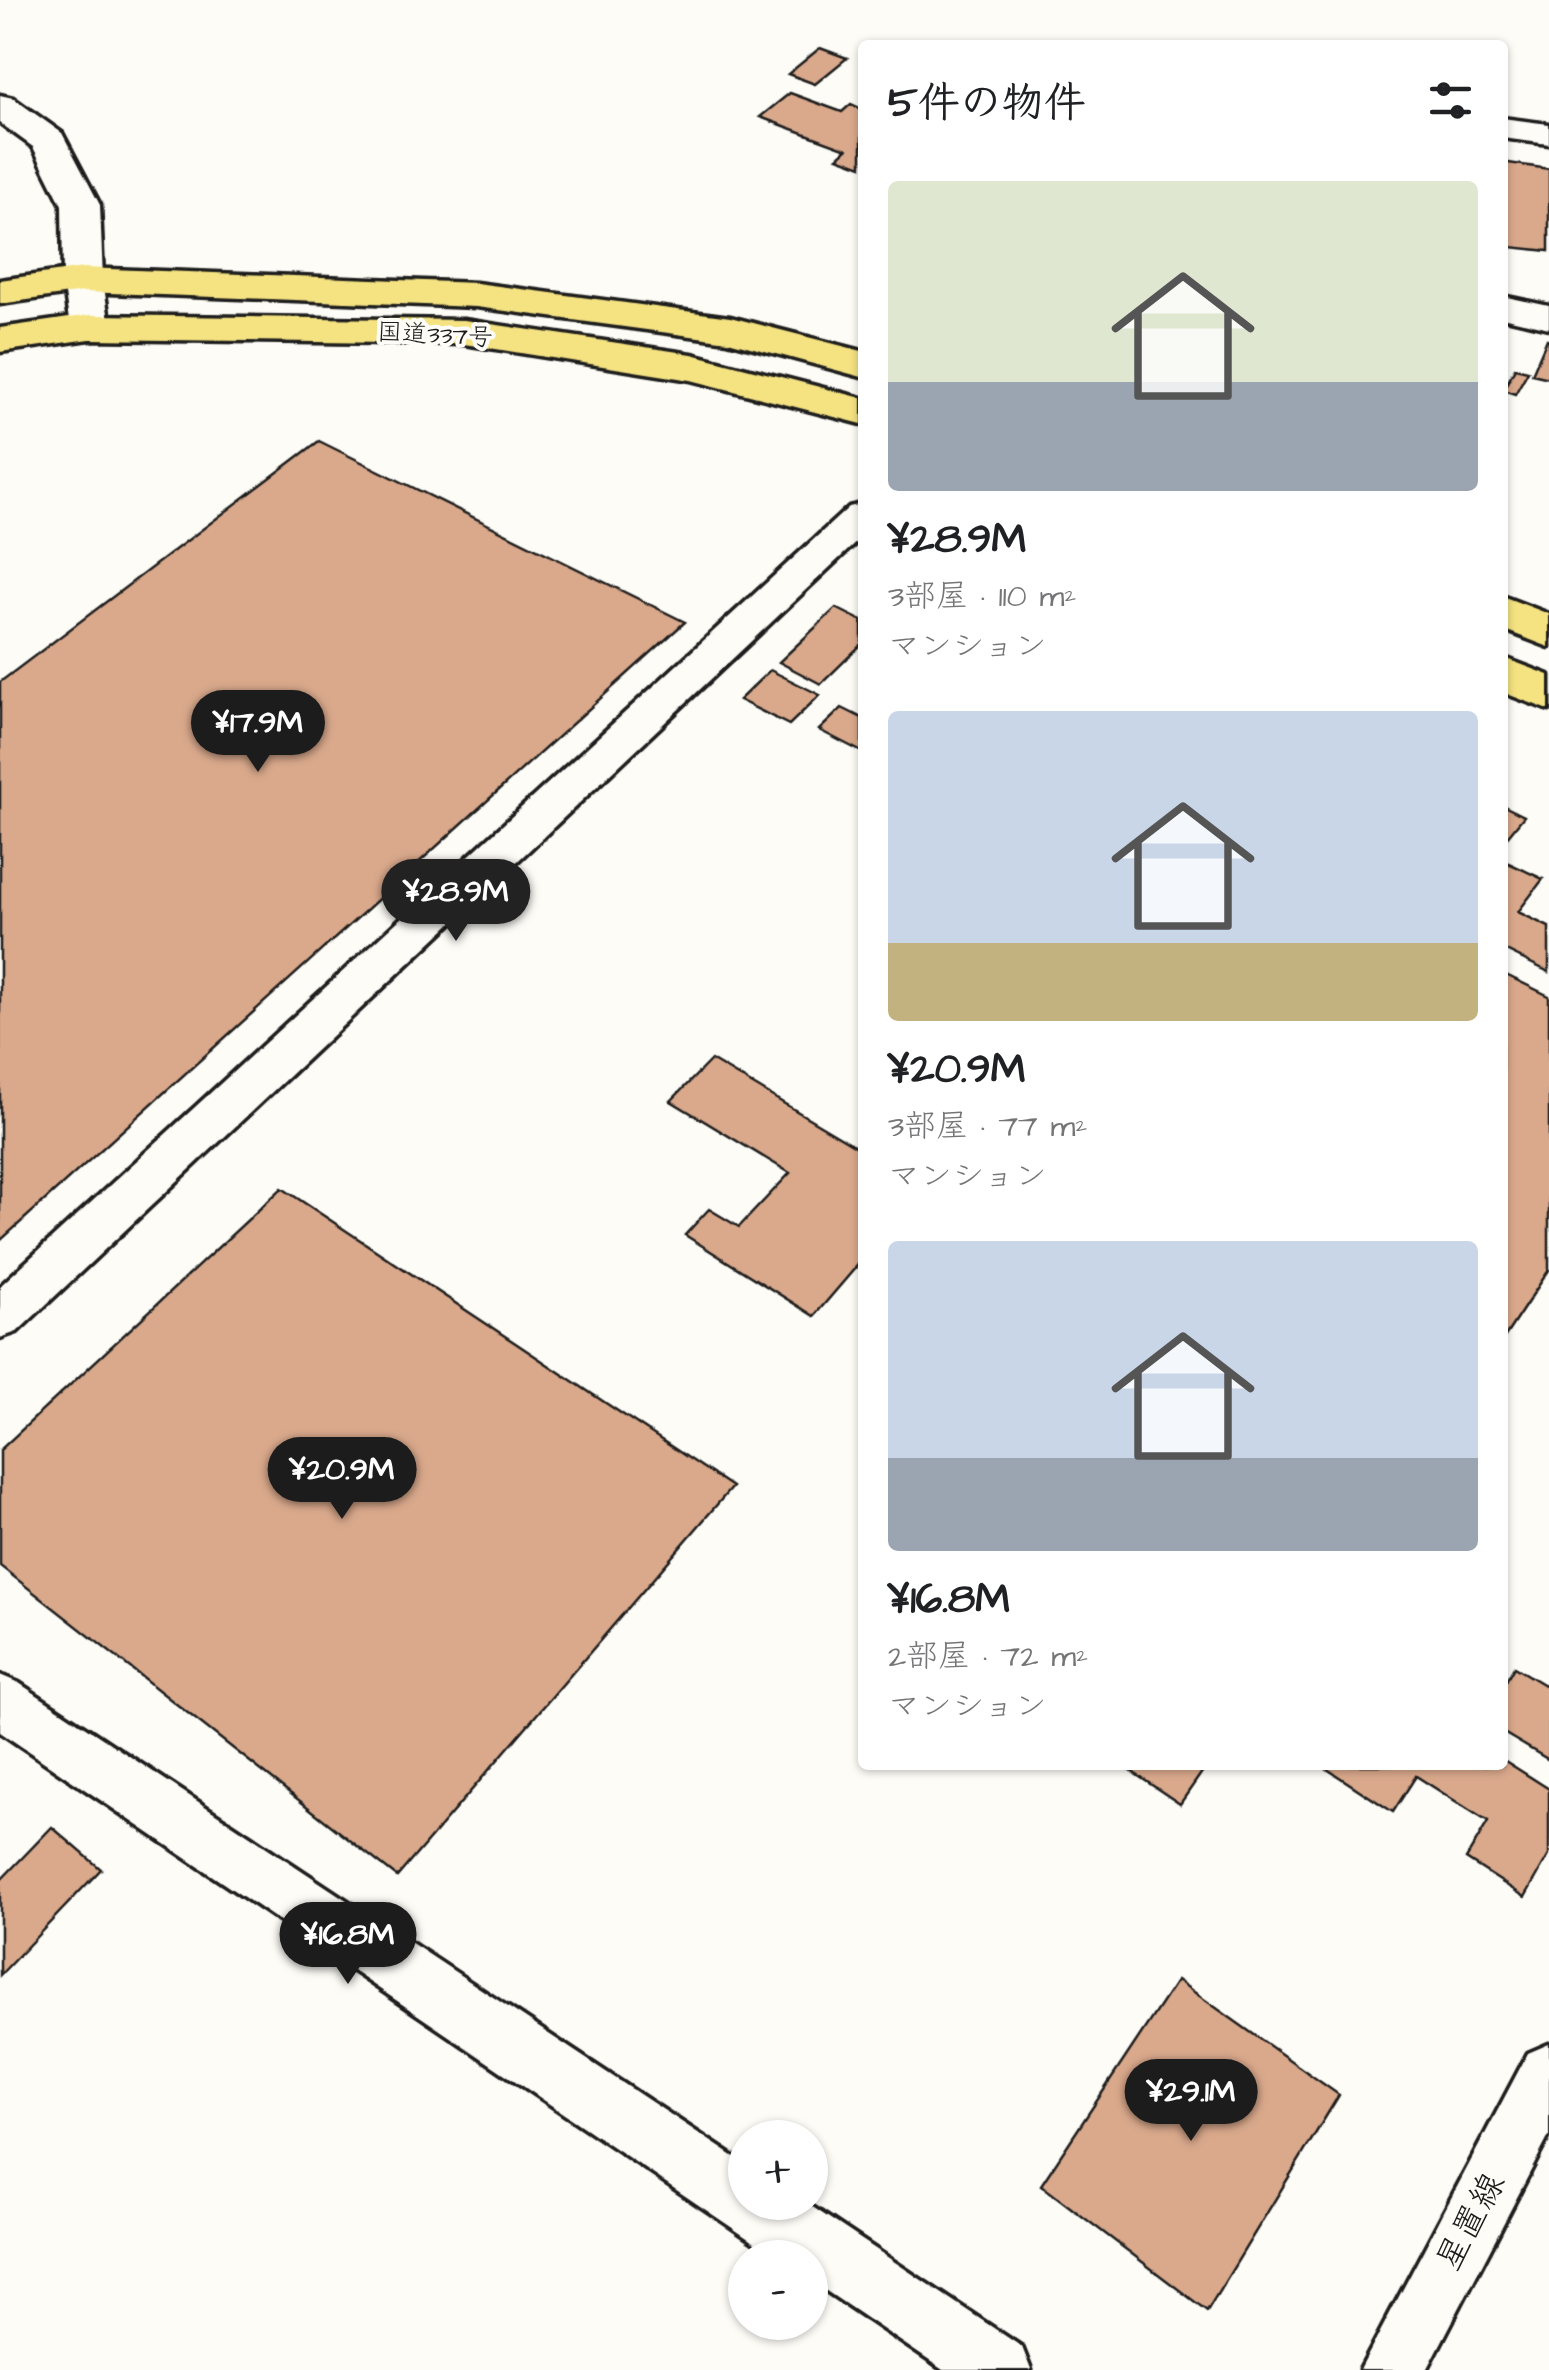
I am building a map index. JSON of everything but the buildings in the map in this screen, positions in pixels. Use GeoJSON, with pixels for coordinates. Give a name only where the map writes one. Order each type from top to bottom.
{"type":"FeatureCollection","features":[{"type":"Feature","properties":{"kind":"highway","name":"国道337号"},"geometry":{"type":"LineString","coordinates":[[0,292],[82,280],[476,295],[730,329],[858,363]]}},
{"type":"Feature","properties":{"kind":"highway","name":"国道337号"},"geometry":{"type":"LineString","coordinates":[[0,340],[90,327],[464,332],[692,367],[858,410]]}},
{"type":"Feature","properties":{"kind":"highway"},"geometry":{"type":"LineString","coordinates":[[1508,614],[1549,632]]}},
{"type":"Feature","properties":{"kind":"highway"},"geometry":{"type":"LineString","coordinates":[[1508,677],[1549,694]]}},
{"type":"Feature","properties":{"kind":"main road"},"geometry":{"type":"LineString","coordinates":[[0,106],[49,142],[81,205],[82,280],[90,327]]}},
{"type":"Feature","properties":{"kind":"street"},"geometry":{"type":"LineString","coordinates":[[1508,129],[1549,134]]}},
{"type":"Feature","properties":{"kind":"street"},"geometry":{"type":"LineString","coordinates":[[1508,307],[1549,317]]}},
{"type":"Feature","properties":{"kind":"street"},"geometry":{"type":"LineString","coordinates":[[0,1318],[858,520]]}},
{"type":"Feature","properties":{"kind":"street"},"geometry":{"type":"LineString","coordinates":[[0,1701],[728,2188]]}},
{"type":"Feature","properties":{"kind":"street","name":"星置線"},"geometry":{"type":"LineString","coordinates":[[1392,2370],[1549,2074]]}},
{"type":"Feature","properties":{"kind":"street"},"geometry":{"type":"LineString","coordinates":[[775,2220],[999,2370]]}}]}
